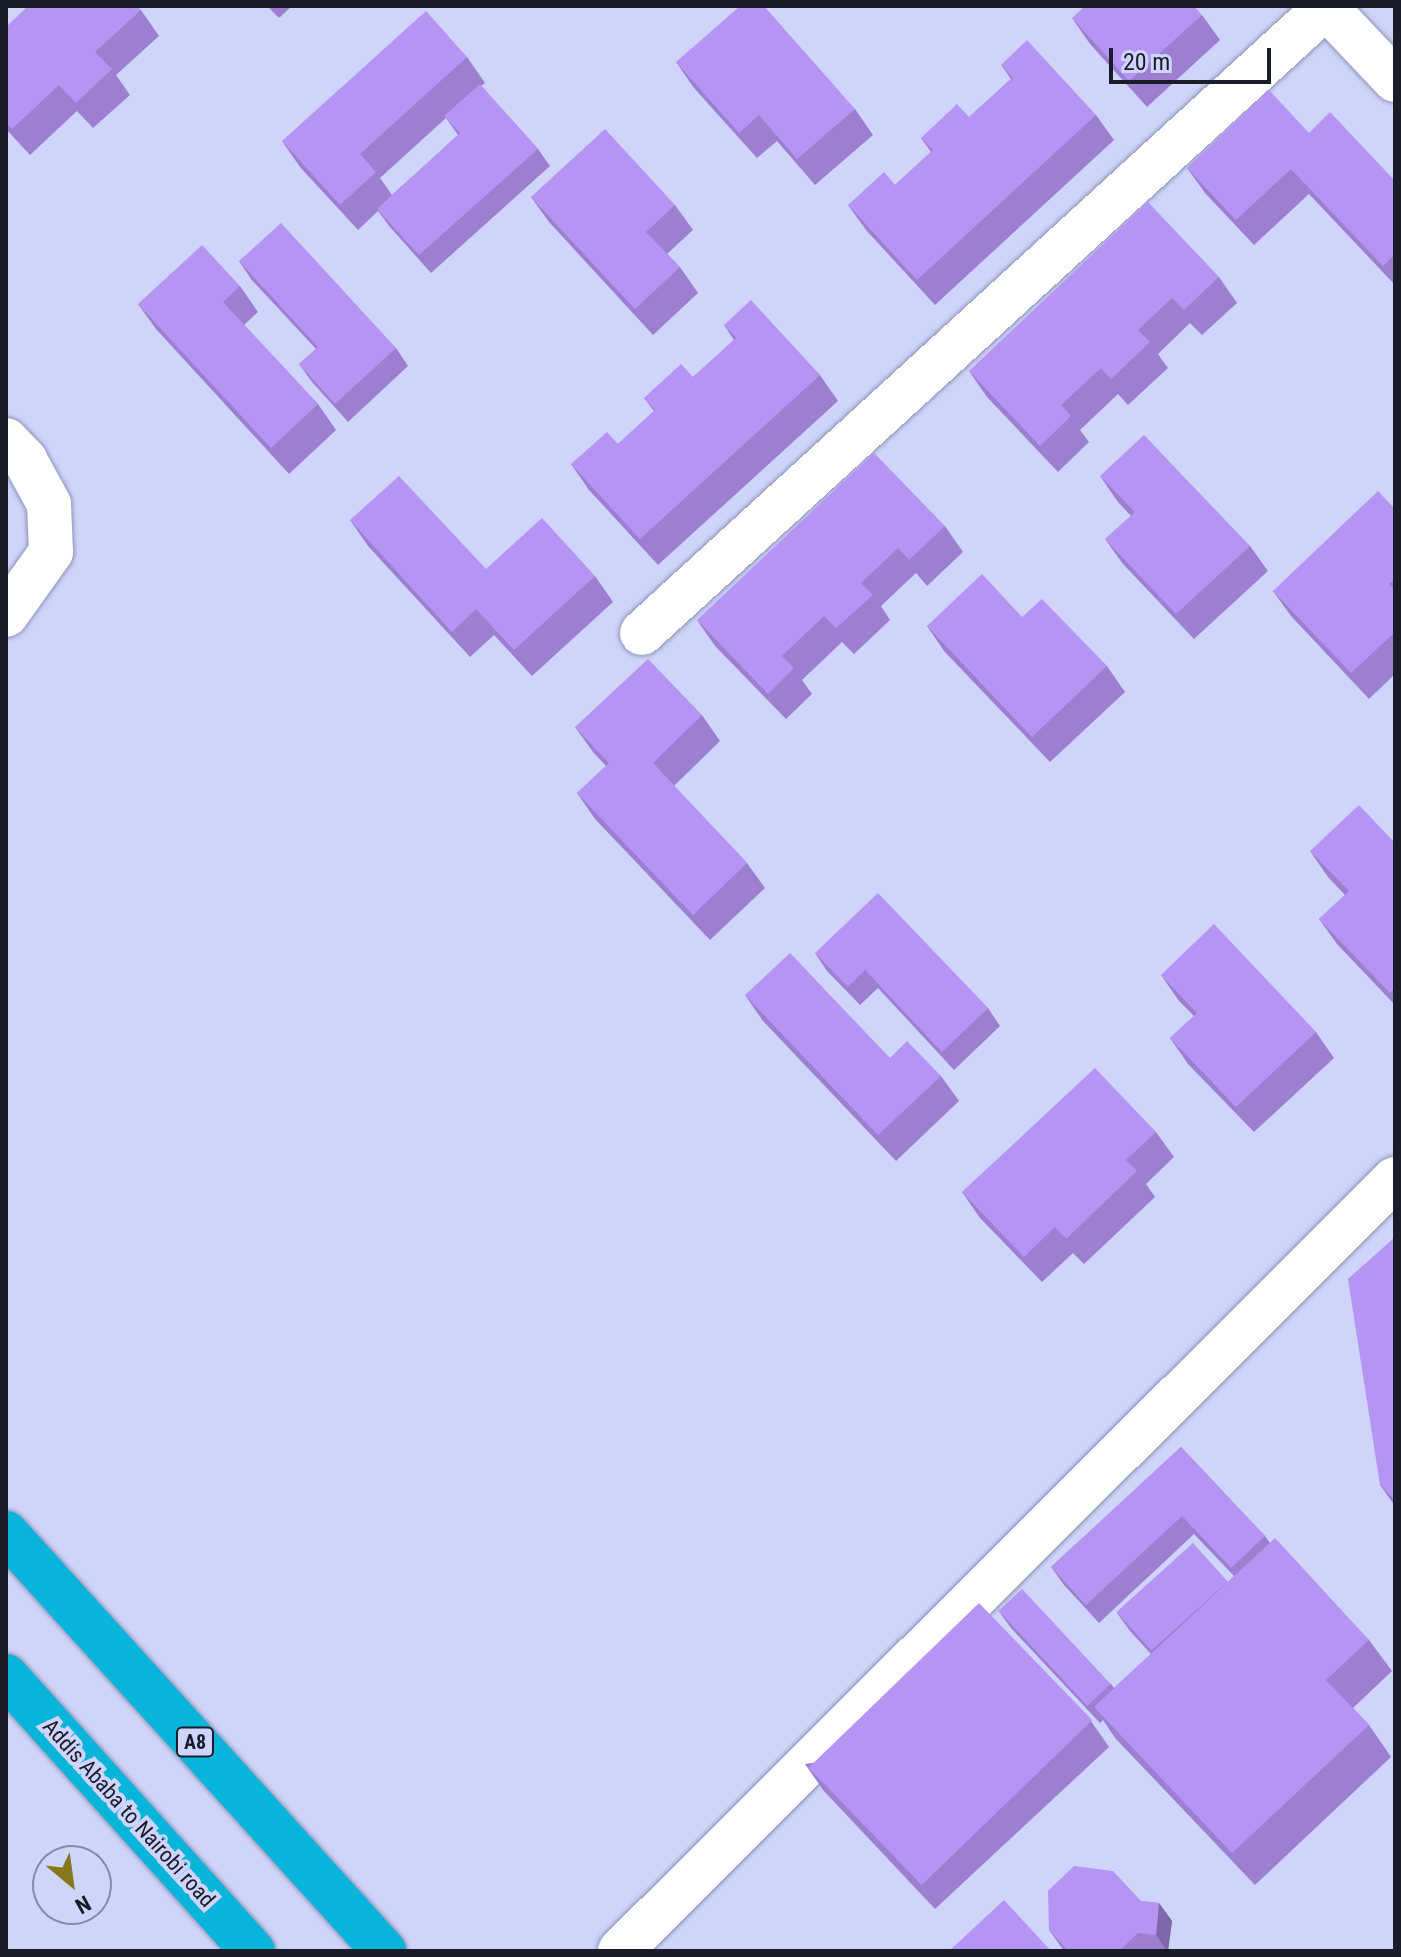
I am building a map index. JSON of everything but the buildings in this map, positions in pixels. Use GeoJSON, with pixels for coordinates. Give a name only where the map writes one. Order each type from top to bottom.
{"type":"FeatureCollection","features":[{"type":"Feature","properties":{"kind":"highway","name":"A8"},"geometry":{"type":"LineString","coordinates":[[6,1533],[384,1951]]}},
{"type":"Feature","properties":{"kind":"highway","name":"Addis Ababa to Nairobi road"},"geometry":{"type":"LineString","coordinates":[[6,1676],[253,1951]]}},
{"type":"Feature","properties":{"kind":"street"},"geometry":{"type":"LineString","coordinates":[[642,633],[1325,6],[1395,80]]}},
{"type":"Feature","properties":{"kind":"street"},"geometry":{"type":"LineString","coordinates":[[6,440],[25,460],[49,504],[51,552],[6,615]]}},
{"type":"Feature","properties":{"kind":"street"},"geometry":{"type":"LineString","coordinates":[[620,1951],[1395,1179]]}}]}
